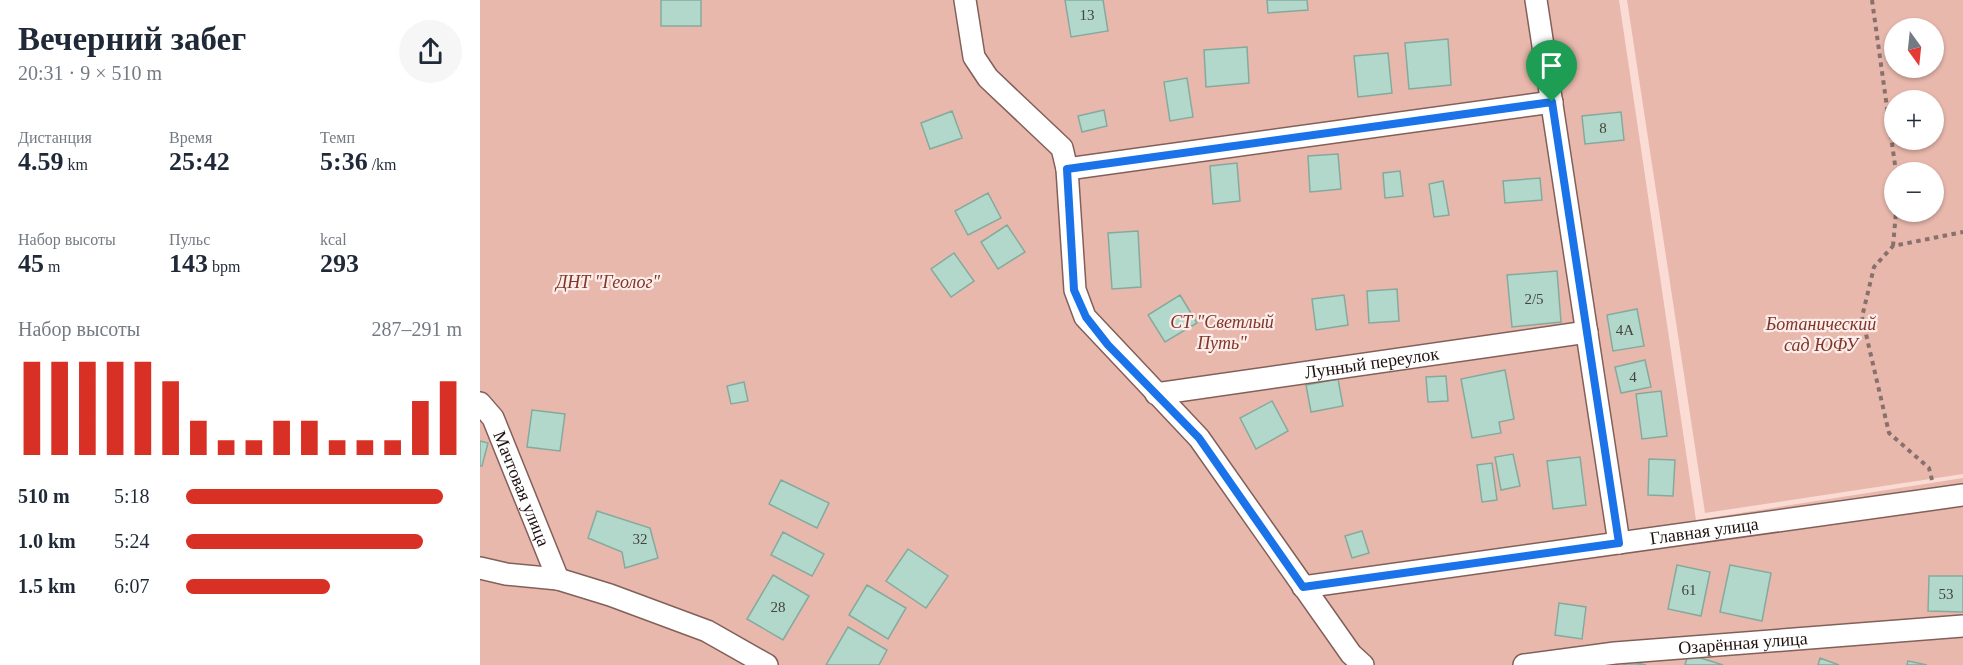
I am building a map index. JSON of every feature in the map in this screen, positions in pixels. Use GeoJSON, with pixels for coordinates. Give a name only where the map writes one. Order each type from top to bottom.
{"type":"FeatureCollection","features":[{"type":"Feature","properties":{"kind":"street"},"geometry":{"type":"LineString","coordinates":[[965,0],[974,57],[988,78],[1062,148],[1067,169],[1074,290],[1086,317],[1199,438],[1351,654],[1363,665]]}},
{"type":"Feature","properties":{"kind":"street"},"geometry":{"type":"LineString","coordinates":[[1536,0],[1619,543]]}},
{"type":"Feature","properties":{"kind":"street"},"geometry":{"type":"LineString","coordinates":[[1067,169],[1552,102]]}},
{"type":"Feature","properties":{"kind":"street","name":"Лунный переулок"},"geometry":{"type":"LineString","coordinates":[[1156,394],[1587,332]]}},
{"type":"Feature","properties":{"kind":"street","name":"Мачтовая улица"},"geometry":{"type":"LineString","coordinates":[[480,403],[493,418],[558,579]]}},
{"type":"Feature","properties":{"kind":"street","name":"Главная улица"},"geometry":{"type":"LineString","coordinates":[[1303,587],[1963,495]]}},
{"type":"Feature","properties":{"kind":"street"},"geometry":{"type":"LineString","coordinates":[[480,568],[506,574],[558,579],[707,632],[767,665]]}},
{"type":"Feature","properties":{"kind":"street","name":"Озарённая улица"},"geometry":{"type":"LineString","coordinates":[[1524,665],[1615,653],[1963,626]]}},
{"type":"Feature","properties":{"kind":"path"},"geometry":{"type":"LineString","coordinates":[[1872,0],[1895,162]]}},
{"type":"Feature","properties":{"kind":"path"},"geometry":{"type":"LineString","coordinates":[[1893,246],[1895,222]]}},
{"type":"Feature","properties":{"kind":"path"},"geometry":{"type":"LineString","coordinates":[[1938,498],[1929,468],[1889,433],[1862,317],[1874,267],[1893,246],[1963,232]]}},
{"type":"Feature","properties":{"kind":"green space","name":"СТ \"Светлый Путь\""},"geometry":{"type":"Polygon","coordinates":[[[480,0],[1619,0],[1696,520],[1963,478],[1963,665],[480,665],[480,0]]]}},
{"type":"Feature","properties":{"kind":"green space","name":"Ботанический сад ЮФУ"},"geometry":{"type":"Polygon","coordinates":[[[1627,0],[1963,0],[1963,474],[1705,513],[1627,0]]]}},
{"type":"Feature","properties":{"kind":"building"},"geometry":{"type":"Polygon","coordinates":[[[661,0],[701,0],[701,26],[661,26],[661,0]]]}},
{"type":"Feature","properties":{"kind":"building"},"geometry":{"type":"Polygon","coordinates":[[[1065,0],[1103,0],[1108,31],[1071,37],[1065,0]]]}},
{"type":"Feature","properties":{"kind":"building"},"geometry":{"type":"Polygon","coordinates":[[[1267,0],[1307,0],[1308,10],[1268,13],[1267,0]]]}},
{"type":"Feature","properties":{"kind":"building"},"geometry":{"type":"Polygon","coordinates":[[[1448,39],[1451,85],[1409,89],[1405,43],[1448,39]]]}},
{"type":"Feature","properties":{"kind":"building"},"geometry":{"type":"Polygon","coordinates":[[[1247,47],[1249,83],[1206,87],[1204,50],[1247,47]]]}},
{"type":"Feature","properties":{"kind":"building"},"geometry":{"type":"Polygon","coordinates":[[[1388,53],[1392,93],[1358,97],[1354,56],[1388,53]]]}},
{"type":"Feature","properties":{"kind":"building"},"geometry":{"type":"Polygon","coordinates":[[[1187,78],[1193,117],[1170,121],[1164,82],[1187,78]]]}},
{"type":"Feature","properties":{"kind":"building"},"geometry":{"type":"Polygon","coordinates":[[[1104,110],[1107,126],[1082,132],[1078,116],[1104,110]]]}},
{"type":"Feature","properties":{"kind":"building"},"geometry":{"type":"Polygon","coordinates":[[[952,111],[962,138],[930,149],[921,123],[952,111]]]}},
{"type":"Feature","properties":{"kind":"building"},"geometry":{"type":"Polygon","coordinates":[[[1621,112],[1624,140],[1585,144],[1582,116],[1621,112]]]}},
{"type":"Feature","properties":{"kind":"building"},"geometry":{"type":"Polygon","coordinates":[[[1338,154],[1341,189],[1310,192],[1308,156],[1338,154]]]}},
{"type":"Feature","properties":{"kind":"building"},"geometry":{"type":"Polygon","coordinates":[[[1237,163],[1240,201],[1213,204],[1210,166],[1237,163]]]}},
{"type":"Feature","properties":{"kind":"building"},"geometry":{"type":"Polygon","coordinates":[[[1400,171],[1403,196],[1385,198],[1383,173],[1400,171]]]}},
{"type":"Feature","properties":{"kind":"building"},"geometry":{"type":"Polygon","coordinates":[[[1540,178],[1542,200],[1505,203],[1503,181],[1540,178]]]}},
{"type":"Feature","properties":{"kind":"building"},"geometry":{"type":"Polygon","coordinates":[[[1443,181],[1449,215],[1434,217],[1429,184],[1443,181]]]}},
{"type":"Feature","properties":{"kind":"building"},"geometry":{"type":"Polygon","coordinates":[[[988,193],[1001,218],[968,235],[955,211],[988,193]]]}},
{"type":"Feature","properties":{"kind":"building"},"geometry":{"type":"Polygon","coordinates":[[[1007,225],[1025,252],[998,269],[981,242],[1007,225]]]}},
{"type":"Feature","properties":{"kind":"building"},"geometry":{"type":"Polygon","coordinates":[[[1138,231],[1141,287],[1112,289],[1108,233],[1138,231]]]}},
{"type":"Feature","properties":{"kind":"building"},"geometry":{"type":"Polygon","coordinates":[[[954,253],[974,281],[951,297],[931,269],[954,253]]]}},
{"type":"Feature","properties":{"kind":"building"},"geometry":{"type":"Polygon","coordinates":[[[1557,271],[1561,322],[1512,327],[1507,275],[1557,271]]]}},
{"type":"Feature","properties":{"kind":"building"},"geometry":{"type":"Polygon","coordinates":[[[1397,289],[1399,321],[1369,323],[1367,291],[1397,289]]]}},
{"type":"Feature","properties":{"kind":"building"},"geometry":{"type":"Polygon","coordinates":[[[1180,295],[1197,323],[1165,342],[1148,315],[1180,295]]]}},
{"type":"Feature","properties":{"kind":"building"},"geometry":{"type":"Polygon","coordinates":[[[1344,295],[1348,325],[1316,330],[1312,299],[1344,295]]]}},
{"type":"Feature","properties":{"kind":"building"},"geometry":{"type":"Polygon","coordinates":[[[1637,309],[1644,346],[1613,351],[1607,315],[1637,309]]]}},
{"type":"Feature","properties":{"kind":"building"},"geometry":{"type":"Polygon","coordinates":[[[1645,360],[1651,387],[1621,393],[1615,367],[1645,360]]]}},
{"type":"Feature","properties":{"kind":"building"},"geometry":{"type":"Polygon","coordinates":[[[1505,370],[1514,419],[1499,422],[1501,433],[1472,438],[1461,379],[1505,370]]]}},
{"type":"Feature","properties":{"kind":"building"},"geometry":{"type":"Polygon","coordinates":[[[1446,376],[1448,401],[1428,402],[1426,377],[1446,376]]]}},
{"type":"Feature","properties":{"kind":"building"},"geometry":{"type":"Polygon","coordinates":[[[1338,379],[1343,406],[1311,412],[1306,385],[1338,379]]]}},
{"type":"Feature","properties":{"kind":"building"},"geometry":{"type":"Polygon","coordinates":[[[744,382],[748,401],[731,404],[727,386],[744,382]]]}},
{"type":"Feature","properties":{"kind":"building"},"geometry":{"type":"Polygon","coordinates":[[[1661,391],[1667,436],[1642,439],[1636,394],[1661,391]]]}},
{"type":"Feature","properties":{"kind":"building"},"geometry":{"type":"Polygon","coordinates":[[[1272,401],[1288,431],[1256,449],[1240,418],[1272,401]]]}},
{"type":"Feature","properties":{"kind":"building"},"geometry":{"type":"Polygon","coordinates":[[[532,410],[565,414],[560,451],[527,447],[532,410]]]}},
{"type":"Feature","properties":{"kind":"building"},"geometry":{"type":"Polygon","coordinates":[[[480,441],[488,443],[482,466],[480,466],[480,441]]]}},
{"type":"Feature","properties":{"kind":"building"},"geometry":{"type":"Polygon","coordinates":[[[1513,454],[1520,486],[1501,490],[1495,457],[1513,454]]]}},
{"type":"Feature","properties":{"kind":"building"},"geometry":{"type":"Polygon","coordinates":[[[1580,457],[1586,505],[1553,509],[1547,461],[1580,457]]]}},
{"type":"Feature","properties":{"kind":"building"},"geometry":{"type":"Polygon","coordinates":[[[1649,459],[1675,460],[1673,496],[1648,495],[1649,459]]]}},
{"type":"Feature","properties":{"kind":"building"},"geometry":{"type":"Polygon","coordinates":[[[1492,463],[1497,500],[1482,502],[1477,465],[1492,463]]]}},
{"type":"Feature","properties":{"kind":"building"},"geometry":{"type":"Polygon","coordinates":[[[781,480],[829,503],[817,528],[769,504],[781,480]]]}},
{"type":"Feature","properties":{"kind":"building"},"geometry":{"type":"Polygon","coordinates":[[[597,511],[650,528],[658,558],[625,568],[622,552],[588,538],[597,511]]]}},
{"type":"Feature","properties":{"kind":"building"},"geometry":{"type":"Polygon","coordinates":[[[1362,531],[1369,553],[1352,558],[1345,536],[1362,531]]]}},
{"type":"Feature","properties":{"kind":"building"},"geometry":{"type":"Polygon","coordinates":[[[783,532],[824,554],[812,576],[771,555],[783,532]]]}},
{"type":"Feature","properties":{"kind":"building"},"geometry":{"type":"Polygon","coordinates":[[[908,549],[948,576],[926,608],[886,581],[908,549]]]}},
{"type":"Feature","properties":{"kind":"building"},"geometry":{"type":"Polygon","coordinates":[[[1677,565],[1710,572],[1701,616],[1668,609],[1677,565]]]}},
{"type":"Feature","properties":{"kind":"building"},"geometry":{"type":"Polygon","coordinates":[[[1730,565],[1771,573],[1762,621],[1720,612],[1730,565]]]}},
{"type":"Feature","properties":{"kind":"building"},"geometry":{"type":"Polygon","coordinates":[[[773,575],[809,596],[783,640],[747,619],[773,575]]]}},
{"type":"Feature","properties":{"kind":"building"},"geometry":{"type":"Polygon","coordinates":[[[1929,576],[1963,576],[1963,612],[1928,611],[1929,576]]]}},
{"type":"Feature","properties":{"kind":"building"},"geometry":{"type":"Polygon","coordinates":[[[867,585],[906,608],[888,639],[849,615],[867,585]]]}},
{"type":"Feature","properties":{"kind":"building"},"geometry":{"type":"Polygon","coordinates":[[[1559,603],[1586,607],[1582,639],[1555,635],[1559,603]]]}},
{"type":"Feature","properties":{"kind":"building"},"geometry":{"type":"Polygon","coordinates":[[[848,627],[887,650],[879,665],[826,665],[848,627]]]}},
{"type":"Feature","properties":{"kind":"building"},"geometry":{"type":"Polygon","coordinates":[[[1688,654],[1723,665],[1685,665],[1688,654]]]}},
{"type":"Feature","properties":{"kind":"building"},"geometry":{"type":"Polygon","coordinates":[[[1820,658],[1839,665],[1818,665],[1820,658]]]}},
{"type":"Feature","properties":{"kind":"building"},"geometry":{"type":"Polygon","coordinates":[[[1625,660],[1646,665],[1624,665],[1625,660]]]}},
{"type":"Feature","properties":{"kind":"building"},"geometry":{"type":"Polygon","coordinates":[[[1908,661],[1927,665],[1907,665],[1908,661]]]}},
{"type":"Feature","properties":{"kind":"route"},"geometry":{"type":"LineString","coordinates":[[1552,102],[1619,543],[1303,587],[1199,438],[1108,345],[1086,317],[1074,290],[1067,169],[1552,102]]}},
{"type":"Feature","properties":{"kind":"park label","name":"ДНТ \"Геолог\""},"geometry":{"type":"Point","coordinates":[608,282]}}]}
